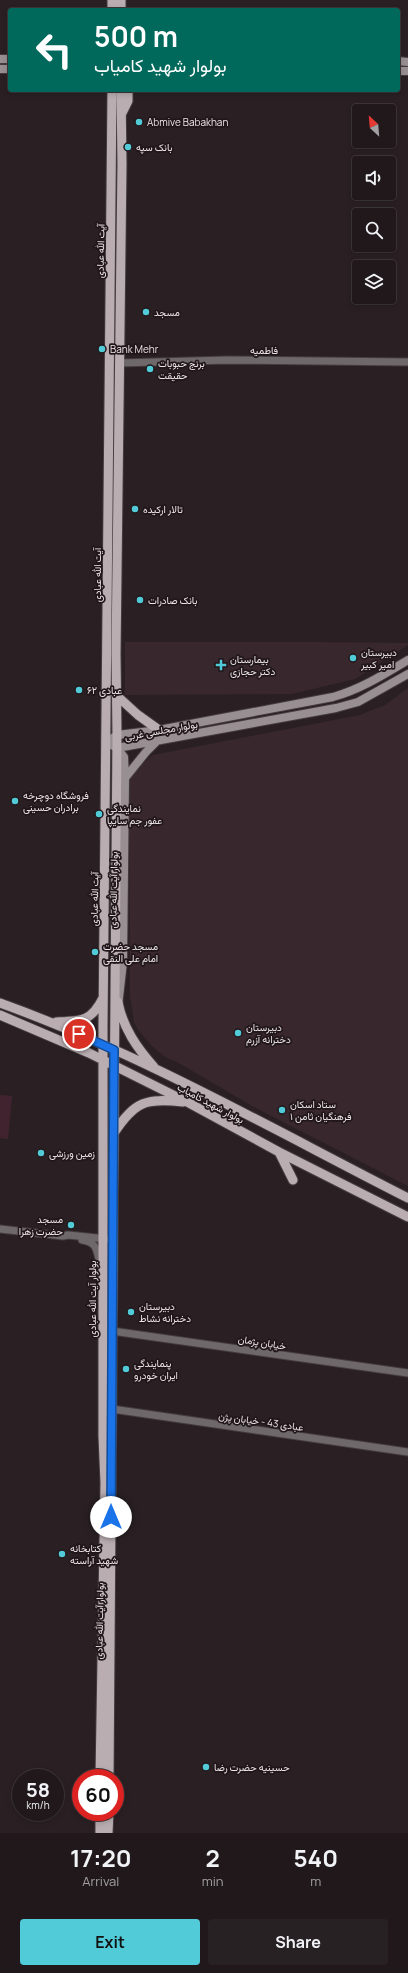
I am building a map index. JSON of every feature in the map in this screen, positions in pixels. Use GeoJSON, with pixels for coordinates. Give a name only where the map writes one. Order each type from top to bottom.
{"type":"FeatureCollection","features":[{"type":"Feature","properties":{"kind":"main road","name":"آیت الله عبادی"},"geometry":{"type":"LineString","coordinates":[[104,1060],[112,92]]}},
{"type":"Feature","properties":{"kind":"main road","name":"آیت الله عبادی"},"geometry":{"type":"LineString","coordinates":[[114,1050],[121,92]]}},
{"type":"Feature","properties":{"kind":"main road"},"geometry":{"type":"LineString","coordinates":[[122,114],[128,101],[128,92]]}},
{"type":"Feature","properties":{"kind":"main road","name":"بولوار مجلسی غربی"},"geometry":{"type":"LineString","coordinates":[[408,660],[354,691],[333,697],[159,730],[117,735],[106,742],[117,748],[157,742],[336,708],[369,697],[408,674]]}},
{"type":"Feature","properties":{"kind":"main road"},"geometry":{"type":"LineString","coordinates":[[116,695],[138,715],[159,730]]}},
{"type":"Feature","properties":{"kind":"main road"},"geometry":{"type":"LineString","coordinates":[[125,778],[141,758],[157,742]]}},
{"type":"Feature","properties":{"kind":"main road","name":"بولوار آیت الله عبادی"},"geometry":{"type":"LineString","coordinates":[[109,1769],[114,1050],[123,962],[125,778],[124,757],[117,748]]}},
{"type":"Feature","properties":{"kind":"main road"},"geometry":{"type":"LineString","coordinates":[[115,981],[119,1004],[128,1030],[139,1050],[158,1070]]}},
{"type":"Feature","properties":{"kind":"main road"},"geometry":{"type":"LineString","coordinates":[[53,1022],[81,1021],[88,1018],[97,1010],[105,993]]}},
{"type":"Feature","properties":{"kind":"main road","name":"بولوار شهید کامیاب"},"geometry":{"type":"LineString","coordinates":[[0,1003],[53,1022],[158,1070],[408,1198]]}},
{"type":"Feature","properties":{"kind":"main road","name":"بولوار شهید کامیاب"},"geometry":{"type":"LineString","coordinates":[[0,1015],[104,1060],[189,1103],[279,1152],[408,1217]]}},
{"type":"Feature","properties":{"kind":"main road","name":"بولوار آیت الله عبادی"},"geometry":{"type":"LineString","coordinates":[[100,1769],[105,1483],[103,1436],[104,1060]]}},
{"type":"Feature","properties":{"kind":"main road"},"geometry":{"type":"LineString","coordinates":[[114,1133],[124,1117],[134,1108],[147,1102],[160,1100],[189,1103]]}},
{"type":"Feature","properties":{"kind":"main road"},"geometry":{"type":"LineString","coordinates":[[279,1152],[293,1180]]}},
{"type":"Feature","properties":{"kind":"main road"},"geometry":{"type":"LineString","coordinates":[[100,1821],[100,1833]]}},
{"type":"Feature","properties":{"kind":"main road"},"geometry":{"type":"LineString","coordinates":[[108,1833],[109,1821]]}},
{"type":"Feature","properties":{"kind":"street","name":"فاطمیه"},"geometry":{"type":"LineString","coordinates":[[120,363],[227,360],[408,362]]}},
{"type":"Feature","properties":{"kind":"street"},"geometry":{"type":"LineString","coordinates":[[0,1229],[113,1240]]}},
{"type":"Feature","properties":{"kind":"street"},"geometry":{"type":"LineString","coordinates":[[63,1236],[67,1239],[87,1241],[95,1246],[98,1252],[103,1276]]}},
{"type":"Feature","properties":{"kind":"street","name":"خیابان پژمان"},"geometry":{"type":"LineString","coordinates":[[112,1331],[408,1373]]}},
{"type":"Feature","properties":{"kind":"street","name":"عبادی 43 - خیابان پژن"},"geometry":{"type":"LineString","coordinates":[[112,1409],[408,1452]]}},
{"type":"Feature","properties":{"kind":"shaded area","name":"بیمارستان دکتر حجازی"},"geometry":{"type":"Polygon","coordinates":[[[125,642],[317,642],[408,643],[408,645],[355,679],[292,694],[125,695],[125,642]]]}},
{"type":"Feature","properties":{"kind":"shaded area"},"geometry":{"type":"Polygon","coordinates":[[[408,688],[408,1186],[254,1107],[177,1062],[165,1057],[152,1046],[138,1030],[134,1022],[130,996],[129,832],[130,779],[133,772],[153,755],[360,715],[385,705],[408,688]]]}},
{"type":"Feature","properties":{"kind":"shaded area"},"geometry":{"type":"Polygon","coordinates":[[[0,1095],[12,1096],[8,1139],[0,1138],[0,1095]]]}},
{"type":"Feature","properties":{"kind":"place","name":"Abmive Babakhan"},"geometry":{"type":"Point","coordinates":[139,122]}},
{"type":"Feature","properties":{"kind":"place","name":"بانک سپه"},"geometry":{"type":"Point","coordinates":[128,147]}},
{"type":"Feature","properties":{"kind":"place","name":"مسجد"},"geometry":{"type":"Point","coordinates":[146,312]}},
{"type":"Feature","properties":{"kind":"place","name":"Bank Mehr"},"geometry":{"type":"Point","coordinates":[102,349]}},
{"type":"Feature","properties":{"kind":"place","name":"برنج حبوبات حقیقت"},"geometry":{"type":"Point","coordinates":[150,369]}},
{"type":"Feature","properties":{"kind":"place","name":"تالار ارکیده"},"geometry":{"type":"Point","coordinates":[135,509]}},
{"type":"Feature","properties":{"kind":"place","name":"بانک صادرات"},"geometry":{"type":"Point","coordinates":[140,600]}},
{"type":"Feature","properties":{"kind":"place","name":"دبیرستان امیر کبیر"},"geometry":{"type":"Point","coordinates":[353,658]}},
{"type":"Feature","properties":{"kind":"place","name":"بیمارستان دکتر حجازی"},"geometry":{"type":"Point","coordinates":[221,665]}},
{"type":"Feature","properties":{"kind":"place","name":"عبادی ۶۲"},"geometry":{"type":"Point","coordinates":[79,690]}},
{"type":"Feature","properties":{"kind":"place","name":"فروشگاه دوچرخه برادران حسینی"},"geometry":{"type":"Point","coordinates":[15,801]}},
{"type":"Feature","properties":{"kind":"place","name":"نمایندگی عفور جم سایپا"},"geometry":{"type":"Point","coordinates":[99,814]}},
{"type":"Feature","properties":{"kind":"place","name":"مسجد حضرت امام علی النقی"},"geometry":{"type":"Point","coordinates":[95,952]}},
{"type":"Feature","properties":{"kind":"place","name":"دبیرستان دخترانه آزرم"},"geometry":{"type":"Point","coordinates":[238,1033]}},
{"type":"Feature","properties":{"kind":"place","name":"ستاد اسکان فرهنگیان ثامن ۱"},"geometry":{"type":"Point","coordinates":[282,1110]}},
{"type":"Feature","properties":{"kind":"place","name":"زمین ورزشی"},"geometry":{"type":"Point","coordinates":[41,1153]}},
{"type":"Feature","properties":{"kind":"place","name":"مسجد حضرت زهرا"},"geometry":{"type":"Point","coordinates":[71,1225]}},
{"type":"Feature","properties":{"kind":"place","name":"دبیرستان دخترانه نشاط"},"geometry":{"type":"Point","coordinates":[131,1312]}},
{"type":"Feature","properties":{"kind":"place","name":"پنمایندگی ایران خودرو"},"geometry":{"type":"Point","coordinates":[126,1369]}},
{"type":"Feature","properties":{"kind":"place","name":"کتابخانه شهید آراسته"},"geometry":{"type":"Point","coordinates":[62,1554]}},
{"type":"Feature","properties":{"kind":"place","name":"حسینیه حضرت رضا"},"geometry":{"type":"Point","coordinates":[206,1767]}},
{"type":"Feature","properties":{"kind":"route"},"geometry":{"type":"LineString","coordinates":[[79,1034],[114,1050],[111,1517]]}}]}
